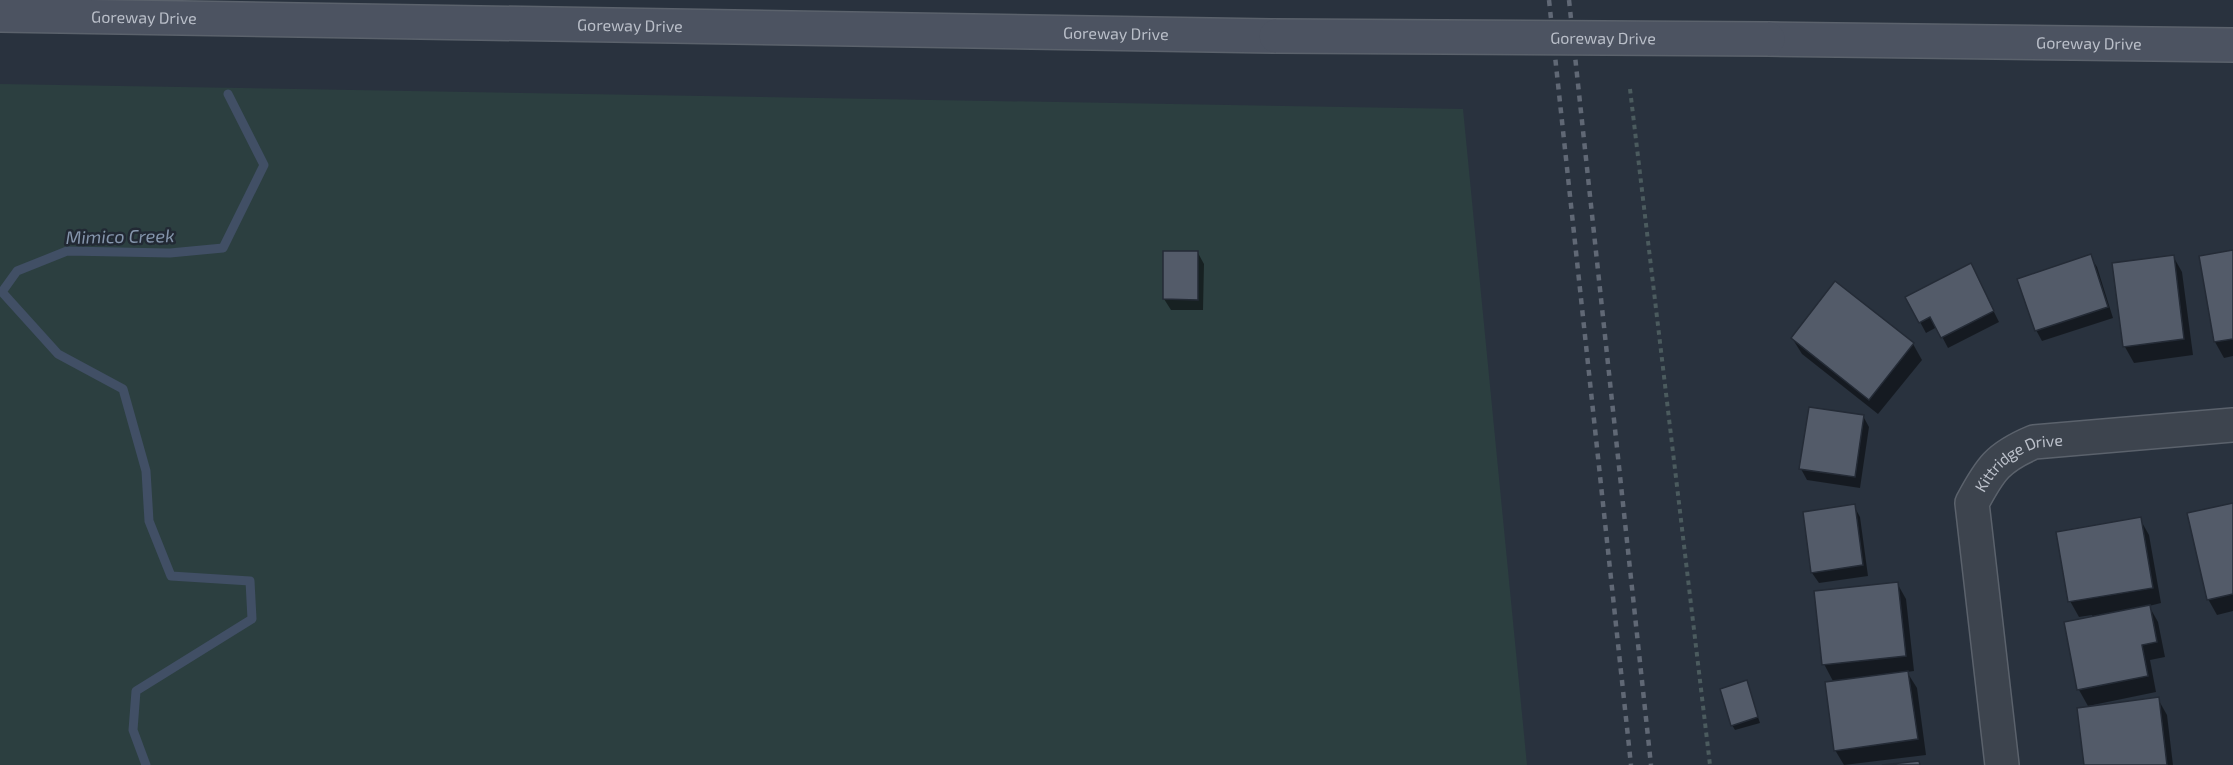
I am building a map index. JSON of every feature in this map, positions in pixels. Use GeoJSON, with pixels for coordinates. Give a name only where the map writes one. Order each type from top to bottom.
{"type":"FeatureCollection","features":[{"type":"Feature","properties":{"kind":"main road","name":"Goreway Drive"},"geometry":{"type":"LineString","coordinates":[[0,15],[1276,36],[2233,45]]}},
{"type":"Feature","properties":{"kind":"street","name":"Kittridge Drive"},"geometry":{"type":"LineString","coordinates":[[2002,765],[1972,503],[1986,476],[2010,452],[2034,442],[2233,425]]}},
{"type":"Feature","properties":{"kind":"path"},"geometry":{"type":"LineString","coordinates":[[1630,89],[1710,765]]}},
{"type":"Feature","properties":{"kind":"shaded area"},"geometry":{"type":"Polygon","coordinates":[[[0,84],[1463,109],[1527,765],[0,765],[0,84]]]}},
{"type":"Feature","properties":{"kind":"building"},"geometry":{"type":"Polygon","coordinates":[[[2233,250],[2233,339],[2214,342],[2199,256],[2233,250]]]}},
{"type":"Feature","properties":{"kind":"building"},"geometry":{"type":"Polygon","coordinates":[[[1163,251],[1198,251],[1198,300],[1163,299],[1163,251]]]}},
{"type":"Feature","properties":{"kind":"building"},"geometry":{"type":"Polygon","coordinates":[[[2091,254],[2108,307],[2035,331],[2017,279],[2091,254]]]}},
{"type":"Feature","properties":{"kind":"building"},"geometry":{"type":"Polygon","coordinates":[[[2174,255],[2184,339],[2123,347],[2112,263],[2174,255]]]}},
{"type":"Feature","properties":{"kind":"building"},"geometry":{"type":"Polygon","coordinates":[[[1971,263],[1994,311],[1941,338],[1930,317],[1919,323],[1905,297],[1971,263]]]}},
{"type":"Feature","properties":{"kind":"building"},"geometry":{"type":"Polygon","coordinates":[[[1835,281],[1914,343],[1869,400],[1791,338],[1835,281]]]}},
{"type":"Feature","properties":{"kind":"building"},"geometry":{"type":"Polygon","coordinates":[[[1809,407],[1864,415],[1855,477],[1799,469],[1809,407]]]}},
{"type":"Feature","properties":{"kind":"building"},"geometry":{"type":"Polygon","coordinates":[[[2233,503],[2233,594],[2207,600],[2187,513],[2233,503]]]}},
{"type":"Feature","properties":{"kind":"building"},"geometry":{"type":"Polygon","coordinates":[[[1855,504],[1863,565],[1811,573],[1803,512],[1855,504]]]}},
{"type":"Feature","properties":{"kind":"building"},"geometry":{"type":"Polygon","coordinates":[[[2141,517],[2153,588],[2068,602],[2056,532],[2141,517]]]}},
{"type":"Feature","properties":{"kind":"building"},"geometry":{"type":"Polygon","coordinates":[[[1898,582],[1906,656],[1822,665],[1814,591],[1898,582]]]}},
{"type":"Feature","properties":{"kind":"building"},"geometry":{"type":"Polygon","coordinates":[[[2150,605],[2157,642],[2142,645],[2148,676],[2077,690],[2064,622],[2150,605]]]}},
{"type":"Feature","properties":{"kind":"building"},"geometry":{"type":"Polygon","coordinates":[[[1908,671],[1918,739],[1834,751],[1825,682],[1908,671]]]}},
{"type":"Feature","properties":{"kind":"building"},"geometry":{"type":"Polygon","coordinates":[[[1747,680],[1758,717],[1731,726],[1720,689],[1747,680]]]}},
{"type":"Feature","properties":{"kind":"building"},"geometry":{"type":"Polygon","coordinates":[[[2159,697],[2167,765],[2084,765],[2077,708],[2159,697]]]}},
{"type":"Feature","properties":{"kind":"building"},"geometry":{"type":"Polygon","coordinates":[[[1919,761],[1920,765],[1882,765],[1919,761]]]}},
{"type":"Feature","properties":{"kind":"waterway","name":"Mimico Creek"},"geometry":{"type":"LineString","coordinates":[[146,765],[133,730],[136,691],[252,619],[250,581],[171,576],[149,521],[146,471],[123,389],[58,354],[2,292],[17,271],[67,251],[170,253],[223,248],[264,165],[228,94]]}},
{"type":"Feature","properties":{"kind":"railway"},"geometry":{"type":"LineString","coordinates":[[1549,0],[1631,765]]}},
{"type":"Feature","properties":{"kind":"railway"},"geometry":{"type":"LineString","coordinates":[[1569,0],[1651,765]]}}]}
